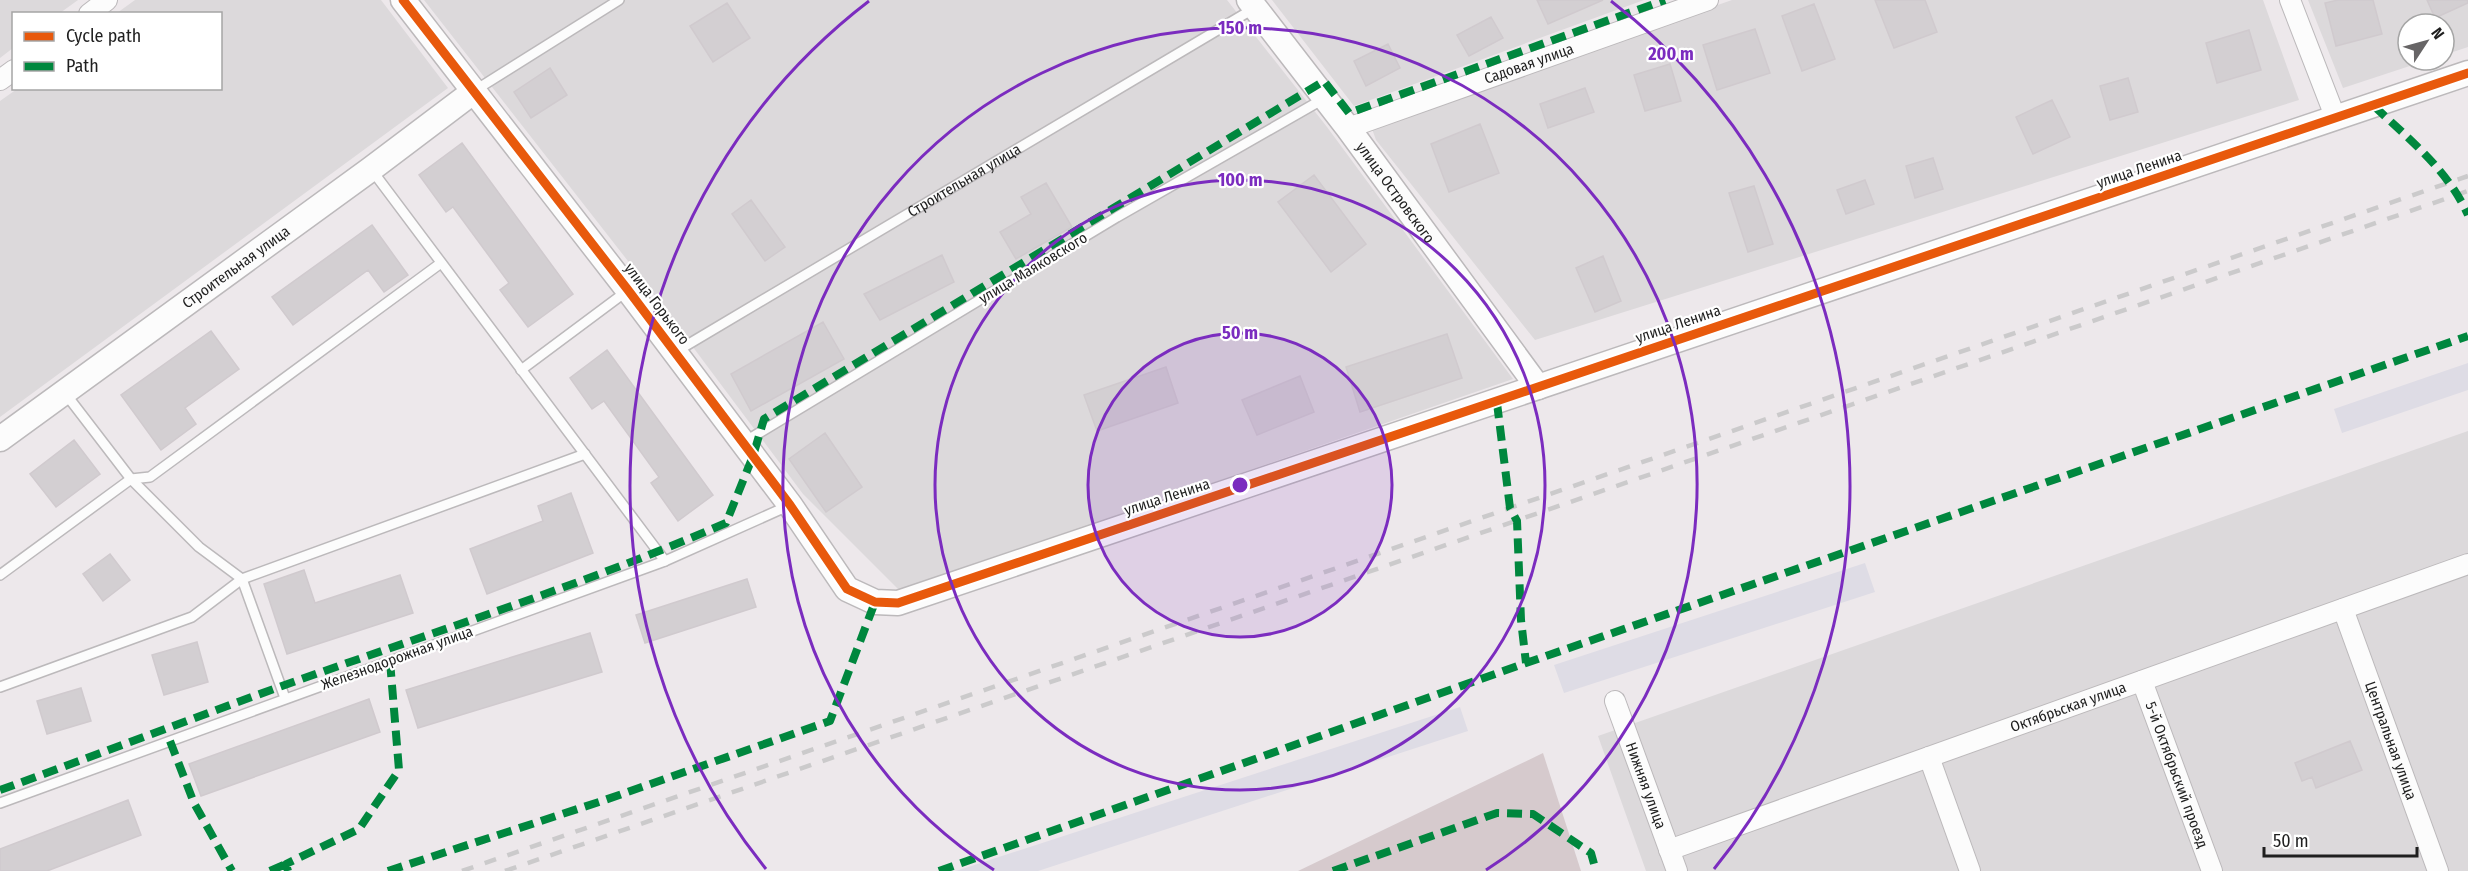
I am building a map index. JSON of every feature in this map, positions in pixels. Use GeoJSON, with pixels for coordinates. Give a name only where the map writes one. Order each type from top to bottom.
{"type":"FeatureCollection","features":[{"type":"Feature","properties":{"kind":"street"},"geometry":{"type":"LineString","coordinates":[[92,12],[107,0]]}},
{"type":"Feature","properties":{"kind":"street","name":"улица Горького"},"geometry":{"type":"LineString","coordinates":[[403,0],[744,442],[847,589],[875,602],[898,603]]}},
{"type":"Feature","properties":{"kind":"street","name":"Садовая улица"},"geometry":{"type":"LineString","coordinates":[[1348,128],[1708,0]]}},
{"type":"Feature","properties":{"kind":"street"},"geometry":{"type":"LineString","coordinates":[[2290,0],[2336,119]]}},
{"type":"Feature","properties":{"kind":"street","name":"улица Островского"},"geometry":{"type":"LineString","coordinates":[[1252,4],[1348,128],[1538,387]]}},
{"type":"Feature","properties":{"kind":"street","name":"улица Ленина"},"geometry":{"type":"LineString","coordinates":[[898,603],[2468,73]]}},
{"type":"Feature","properties":{"kind":"street","name":"Строительная улица"},"geometry":{"type":"LineString","coordinates":[[0,439],[371,170],[473,92]]}},
{"type":"Feature","properties":{"kind":"street","name":"Октябрьская улица"},"geometry":{"type":"LineString","coordinates":[[1669,850],[2468,564]]}},
{"type":"Feature","properties":{"kind":"street","name":"Центральная улица"},"geometry":{"type":"LineString","coordinates":[[2343,609],[2438,871]]}},
{"type":"Feature","properties":{"kind":"street","name":"5-й Октябрьский проезд"},"geometry":{"type":"LineString","coordinates":[[2142,681],[2212,871]]}},
{"type":"Feature","properties":{"kind":"street","name":"Нижняя улица"},"geometry":{"type":"LineString","coordinates":[[1615,701],[1677,871]]}},
{"type":"Feature","properties":{"kind":"street"},"geometry":{"type":"LineString","coordinates":[[1929,757],[1970,871]]}},
{"type":"Feature","properties":{"kind":"lane"},"geometry":{"type":"LineString","coordinates":[[473,92],[619,0]]}},
{"type":"Feature","properties":{"kind":"lane","name":"Строительная улица"},"geometry":{"type":"LineString","coordinates":[[675,352],[1252,4]]}},
{"type":"Feature","properties":{"kind":"lane","name":"улица Маяковского"},"geometry":{"type":"LineString","coordinates":[[744,442],[1117,217],[1325,98]]}},
{"type":"Feature","properties":{"kind":"lane"},"geometry":{"type":"LineString","coordinates":[[371,170],[665,561]]}},
{"type":"Feature","properties":{"kind":"lane"},"geometry":{"type":"LineString","coordinates":[[0,575],[131,479],[150,477],[441,263]]}},
{"type":"Feature","properties":{"kind":"lane"},"geometry":{"type":"LineString","coordinates":[[521,370],[628,290]]}},
{"type":"Feature","properties":{"kind":"lane"},"geometry":{"type":"LineString","coordinates":[[64,391],[131,479],[199,547],[242,579],[285,698]]}},
{"type":"Feature","properties":{"kind":"lane"},"geometry":{"type":"LineString","coordinates":[[0,687],[192,617],[242,579],[585,454]]}},
{"type":"Feature","properties":{"kind":"lane","name":"Железнодорожная улица"},"geometry":{"type":"LineString","coordinates":[[0,803],[665,561],[790,505]]}},
{"type":"Feature","properties":{"kind":"shaded area"},"geometry":{"type":"Polygon","coordinates":[[[0,0],[78,0],[61,12],[12,12],[12,49],[0,58],[0,0]]]}},
{"type":"Feature","properties":{"kind":"shaded area"},"geometry":{"type":"Polygon","coordinates":[[[135,0],[381,0],[448,88],[0,417],[0,101],[16,90],[222,90],[222,12],[118,12],[135,0]]]}},
{"type":"Feature","properties":{"kind":"shaded area"},"geometry":{"type":"Polygon","coordinates":[[[424,0],[1227,0],[1327,127],[1513,379],[900,591],[803,494],[642,279],[424,0]]]}},
{"type":"Feature","properties":{"kind":"shaded area"},"geometry":{"type":"Polygon","coordinates":[[[1272,0],[1644,0],[1354,106],[1272,0]]]}},
{"type":"Feature","properties":{"kind":"shaded area"},"geometry":{"type":"Polygon","coordinates":[[[1732,0],[2263,0],[2299,100],[1535,340],[1376,140],[1371,126],[1732,0]]]}},
{"type":"Feature","properties":{"kind":"shaded area"},"geometry":{"type":"Polygon","coordinates":[[[2308,0],[2468,0],[2468,47],[2456,51],[2456,12],[2396,12],[2396,71],[2343,88],[2308,0]]]}},
{"type":"Feature","properties":{"kind":"shaded area"},"geometry":{"type":"Polygon","coordinates":[[[2468,363],[2468,390],[2342,433],[2334,409],[2468,363]]]}},
{"type":"Feature","properties":{"kind":"shaded area"},"geometry":{"type":"Polygon","coordinates":[[[2468,431],[2468,871],[1646,871],[1598,736],[2468,431]]]}},
{"type":"Feature","properties":{"kind":"shaded area"},"geometry":{"type":"Polygon","coordinates":[[[1865,563],[1875,592],[1564,693],[1554,665],[1865,563]]]}},
{"type":"Feature","properties":{"kind":"shaded area"},"geometry":{"type":"Polygon","coordinates":[[[1460,707],[1468,731],[1038,871],[956,871],[1460,707]]]}},
{"type":"Feature","properties":{"kind":"shaded area"},"geometry":{"type":"Polygon","coordinates":[[[1543,753],[1581,871],[1298,871],[1543,753]]]}},
{"type":"Feature","properties":{"kind":"building"},"geometry":{"type":"Polygon","coordinates":[[[1537,0],[1603,0],[1548,24],[1537,0]]]}},
{"type":"Feature","properties":{"kind":"building"},"geometry":{"type":"Polygon","coordinates":[[[1875,0],[1925,0],[1937,32],[1894,48],[1875,0]]]}},
{"type":"Feature","properties":{"kind":"building"},"geometry":{"type":"Polygon","coordinates":[[[2338,0],[2373,0],[2382,34],[2336,46],[2325,3],[2338,0]]]}},
{"type":"Feature","properties":{"kind":"building"},"geometry":{"type":"Polygon","coordinates":[[[2427,0],[2468,0],[2468,3],[2448,12],[2432,12],[2427,0]]]}},
{"type":"Feature","properties":{"kind":"building"},"geometry":{"type":"Polygon","coordinates":[[[727,3],[750,38],[713,62],[690,26],[727,3]]]}},
{"type":"Feature","properties":{"kind":"building"},"geometry":{"type":"Polygon","coordinates":[[[1814,4],[1835,59],[1802,71],[1782,16],[1814,4]]]}},
{"type":"Feature","properties":{"kind":"building"},"geometry":{"type":"Polygon","coordinates":[[[1491,17],[1503,38],[1469,56],[1457,35],[1491,17]]]}},
{"type":"Feature","properties":{"kind":"building"},"geometry":{"type":"Polygon","coordinates":[[[1755,29],[1770,73],[1717,90],[1703,45],[1755,29]]]}},
{"type":"Feature","properties":{"kind":"building"},"geometry":{"type":"Polygon","coordinates":[[[2249,30],[2261,70],[2217,83],[2206,43],[2249,30]]]}},
{"type":"Feature","properties":{"kind":"building"},"geometry":{"type":"Polygon","coordinates":[[[1388,44],[1400,68],[1366,86],[1354,61],[1388,44]]]}},
{"type":"Feature","properties":{"kind":"building"},"geometry":{"type":"Polygon","coordinates":[[[1670,64],[1681,101],[1645,111],[1634,75],[1670,64]]]}},
{"type":"Feature","properties":{"kind":"building"},"geometry":{"type":"Polygon","coordinates":[[[550,68],[567,95],[531,118],[514,92],[550,68]]]}},
{"type":"Feature","properties":{"kind":"building"},"geometry":{"type":"Polygon","coordinates":[[[2128,78],[2138,112],[2110,120],[2100,86],[2128,78]]]}},
{"type":"Feature","properties":{"kind":"building"},"geometry":{"type":"Polygon","coordinates":[[[1585,88],[1594,112],[1548,128],[1540,104],[1585,88]]]}},
{"type":"Feature","properties":{"kind":"building"},"geometry":{"type":"Polygon","coordinates":[[[2052,100],[2070,137],[2033,154],[2016,117],[2052,100]]]}},
{"type":"Feature","properties":{"kind":"building"},"geometry":{"type":"Polygon","coordinates":[[[1480,124],[1499,173],[1449,192],[1431,144],[1480,124]]]}},
{"type":"Feature","properties":{"kind":"building"},"geometry":{"type":"Polygon","coordinates":[[[462,143],[573,294],[528,327],[500,290],[509,283],[453,207],[446,212],[419,175],[462,143]]]}},
{"type":"Feature","properties":{"kind":"building"},"geometry":{"type":"Polygon","coordinates":[[[1933,158],[1943,189],[1915,198],[1906,166],[1933,158]]]}},
{"type":"Feature","properties":{"kind":"building"},"geometry":{"type":"Polygon","coordinates":[[[1314,175],[1366,244],[1331,272],[1278,202],[1314,175]]]}},
{"type":"Feature","properties":{"kind":"building"},"geometry":{"type":"Polygon","coordinates":[[[1865,180],[1874,204],[1846,214],[1837,190],[1865,180]]]}},
{"type":"Feature","properties":{"kind":"building"},"geometry":{"type":"Polygon","coordinates":[[[1046,183],[1072,227],[1016,259],[1000,232],[1031,214],[1021,197],[1046,183]]]}},
{"type":"Feature","properties":{"kind":"building"},"geometry":{"type":"Polygon","coordinates":[[[1754,186],[1773,244],[1748,252],[1729,193],[1754,186]]]}},
{"type":"Feature","properties":{"kind":"building"},"geometry":{"type":"Polygon","coordinates":[[[751,200],[785,247],[765,261],[732,214],[751,200]]]}},
{"type":"Feature","properties":{"kind":"building"},"geometry":{"type":"Polygon","coordinates":[[[372,225],[408,275],[384,292],[368,270],[293,325],[272,297],[372,225]]]}},
{"type":"Feature","properties":{"kind":"building"},"geometry":{"type":"Polygon","coordinates":[[[942,255],[954,282],[880,320],[864,294],[942,255]]]}},
{"type":"Feature","properties":{"kind":"building"},"geometry":{"type":"Polygon","coordinates":[[[1603,256],[1621,301],[1595,312],[1576,268],[1603,256]]]}},
{"type":"Feature","properties":{"kind":"building"},"geometry":{"type":"Polygon","coordinates":[[[823,322],[844,359],[751,411],[731,374],[823,322]]]}},
{"type":"Feature","properties":{"kind":"building"},"geometry":{"type":"Polygon","coordinates":[[[211,331],[239,369],[185,408],[196,424],[161,450],[121,395],[211,331]]]}},
{"type":"Feature","properties":{"kind":"building"},"geometry":{"type":"Polygon","coordinates":[[[1447,334],[1462,378],[1360,412],[1346,367],[1447,334]]]}},
{"type":"Feature","properties":{"kind":"building"},"geometry":{"type":"Polygon","coordinates":[[[607,350],[713,495],[678,521],[651,483],[659,477],[604,401],[592,409],[570,378],[607,350]]]}},
{"type":"Feature","properties":{"kind":"building"},"geometry":{"type":"Polygon","coordinates":[[[1166,367],[1178,403],[1097,431],[1084,395],[1166,367]]]}},
{"type":"Feature","properties":{"kind":"building"},"geometry":{"type":"Polygon","coordinates":[[[1300,376],[1314,412],[1257,435],[1242,400],[1300,376]]]}},
{"type":"Feature","properties":{"kind":"building"},"geometry":{"type":"Polygon","coordinates":[[[825,433],[862,487],[826,512],[789,459],[825,433]]]}},
{"type":"Feature","properties":{"kind":"building"},"geometry":{"type":"Polygon","coordinates":[[[74,440],[100,474],[56,507],[30,474],[74,440]]]}},
{"type":"Feature","properties":{"kind":"building"},"geometry":{"type":"Polygon","coordinates":[[[571,493],[593,553],[487,594],[470,549],[543,521],[538,506],[571,493]]]}},
{"type":"Feature","properties":{"kind":"building"},"geometry":{"type":"Polygon","coordinates":[[[110,554],[130,580],[103,601],[83,574],[110,554]]]}},
{"type":"Feature","properties":{"kind":"building"},"geometry":{"type":"Polygon","coordinates":[[[304,570],[315,603],[400,575],[413,613],[287,654],[264,584],[304,570]]]}},
{"type":"Feature","properties":{"kind":"building"},"geometry":{"type":"Polygon","coordinates":[[[747,579],[756,607],[645,643],[636,615],[747,579]]]}},
{"type":"Feature","properties":{"kind":"building"},"geometry":{"type":"Polygon","coordinates":[[[590,633],[602,672],[418,728],[406,690],[590,633]]]}},
{"type":"Feature","properties":{"kind":"building"},"geometry":{"type":"Polygon","coordinates":[[[197,642],[208,682],[164,695],[152,655],[197,642]]]}},
{"type":"Feature","properties":{"kind":"building"},"geometry":{"type":"Polygon","coordinates":[[[81,688],[91,721],[47,734],[37,701],[81,688]]]}},
{"type":"Feature","properties":{"kind":"building"},"geometry":{"type":"Polygon","coordinates":[[[369,699],[380,732],[201,796],[189,764],[369,699]]]}},
{"type":"Feature","properties":{"kind":"building"},"geometry":{"type":"Polygon","coordinates":[[[2350,741],[2362,770],[2316,788],[2312,777],[2302,781],[2295,763],[2350,741]]]}},
{"type":"Feature","properties":{"kind":"building"},"geometry":{"type":"Polygon","coordinates":[[[128,800],[141,835],[47,871],[0,871],[0,849],[128,800]]]}},
{"type":"Feature","properties":{"kind":"railway"},"geometry":{"type":"LineString","coordinates":[[462,871],[2468,176]]}},
{"type":"Feature","properties":{"kind":"railway"},"geometry":{"type":"LineString","coordinates":[[505,871],[2468,191]]}},
{"type":"Feature","properties":{"kind":"marked path"},"geometry":{"type":"LineString","coordinates":[[0,790],[282,686],[616,568],[726,523],[753,456],[764,419],[1324,81],[1349,113],[1665,0]]}},
{"type":"Feature","properties":{"kind":"marked path"},"geometry":{"type":"LineString","coordinates":[[2374,106],[2439,169],[2468,215]]}},
{"type":"Feature","properties":{"kind":"marked path"},"geometry":{"type":"LineString","coordinates":[[939,871],[1526,663],[2468,336]]}},
{"type":"Feature","properties":{"kind":"marked path"},"geometry":{"type":"LineString","coordinates":[[1497,403],[1510,508],[1517,521],[1521,620],[1526,663]]}},
{"type":"Feature","properties":{"kind":"marked path"},"geometry":{"type":"LineString","coordinates":[[388,871],[602,801],[830,721],[875,602]]}},
{"type":"Feature","properties":{"kind":"marked path"},"geometry":{"type":"LineString","coordinates":[[288,871],[286,864],[359,829],[399,770],[390,661]]}},
{"type":"Feature","properties":{"kind":"marked path"},"geometry":{"type":"LineString","coordinates":[[170,741],[194,803],[232,871]]}},
{"type":"Feature","properties":{"kind":"marked path"},"geometry":{"type":"LineString","coordinates":[[1333,871],[1497,813],[1533,814],[1591,853],[1596,871]]}},
{"type":"Feature","properties":{"kind":"marked path"},"geometry":{"type":"LineString","coordinates":[[270,871],[286,864]]}},
{"type":"Feature","properties":{"kind":"cycle path"},"geometry":{"type":"LineString","coordinates":[[403,0],[628,290],[790,505],[847,589],[875,602],[898,603],[2468,73]]}}]}
